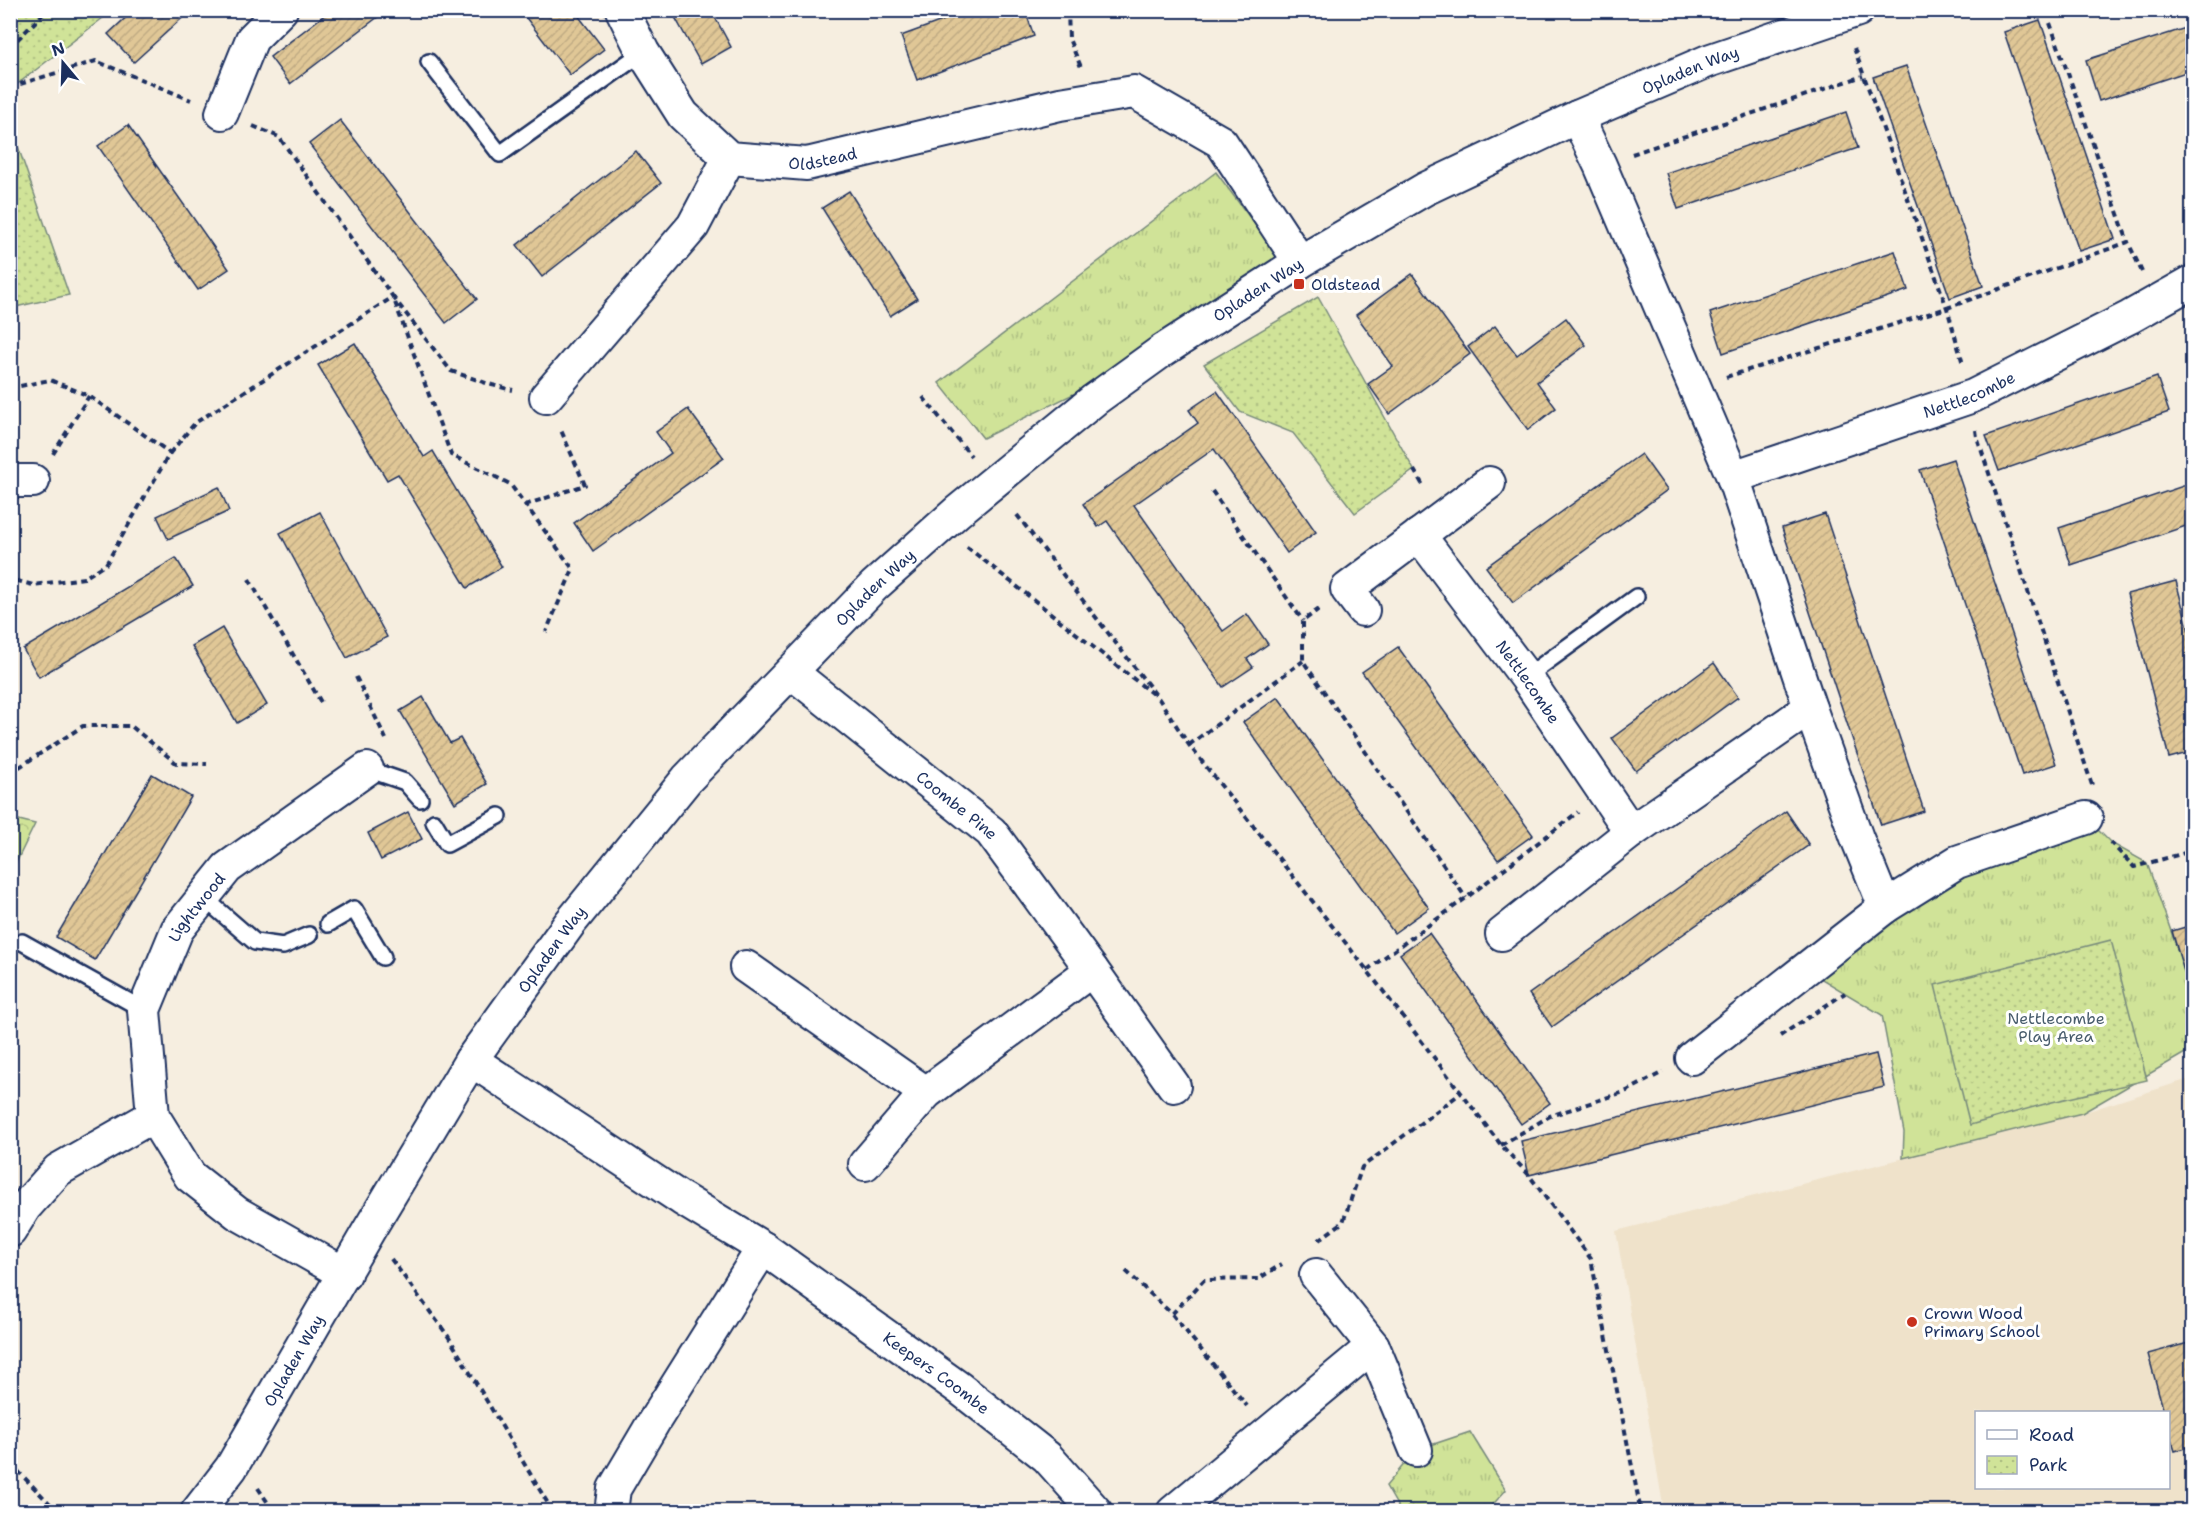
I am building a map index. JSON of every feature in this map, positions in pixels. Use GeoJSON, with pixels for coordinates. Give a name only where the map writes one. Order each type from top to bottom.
{"type":"FeatureCollection","features":[{"type":"Feature","properties":{"kind":"street"},"geometry":{"type":"LineString","coordinates":[[222,113],[252,39],[281,10]]}},
{"type":"Feature","properties":{"kind":"street"},"geometry":{"type":"LineString","coordinates":[[546,397],[693,226],[729,158],[682,116],[643,52],[622,10]]}},
{"type":"Feature","properties":{"kind":"street","name":"Opladen Way"},"geometry":{"type":"LineString","coordinates":[[197,1512],[231,1468],[471,1060],[570,923],[687,779],[874,586],[957,512],[1085,407],[1162,351],[1300,262],[1425,189],[1577,117],[1707,61],[1850,13]]}},
{"type":"Feature","properties":{"kind":"street","name":"Oldstead"},"geometry":{"type":"LineString","coordinates":[[729,158],[807,164],[1060,104],[1134,92],[1221,142],[1300,262]]}},
{"type":"Feature","properties":{"kind":"street"},"geometry":{"type":"LineString","coordinates":[[1577,117],[1600,165],[1733,477],[1810,708],[1857,838],[1885,907]]}},
{"type":"Feature","properties":{"kind":"street","name":"Nettlecombe"},"geometry":{"type":"LineString","coordinates":[[1733,477],[1973,396],[2193,282]]}},
{"type":"Feature","properties":{"kind":"street"},"geometry":{"type":"LineString","coordinates":[[1355,600],[1419,535],[1489,483]]}},
{"type":"Feature","properties":{"kind":"street","name":"Nettlecombe"},"geometry":{"type":"LineString","coordinates":[[1419,535],[1526,677],[1631,832]]}},
{"type":"Feature","properties":{"kind":"street","name":"Coombe Pine"},"geometry":{"type":"LineString","coordinates":[[791,672],[991,832],[1174,1086]]}},
{"type":"Feature","properties":{"kind":"street"},"geometry":{"type":"LineString","coordinates":[[1502,934],[1631,832],[1810,708]]}},
{"type":"Feature","properties":{"kind":"street","name":"Lightwood"},"geometry":{"type":"LineString","coordinates":[[345,1274],[237,1213],[190,1176],[153,1116],[144,1010],[177,930],[226,868],[367,769]]}},
{"type":"Feature","properties":{"kind":"street"},"geometry":{"type":"LineString","coordinates":[[1692,1058],[1885,907],[1957,862],[2097,825]]}},
{"type":"Feature","properties":{"kind":"street"},"geometry":{"type":"LineString","coordinates":[[746,967],[926,1093]]}},
{"type":"Feature","properties":{"kind":"street"},"geometry":{"type":"LineString","coordinates":[[865,1164],[926,1093],[1092,970]]}},
{"type":"Feature","properties":{"kind":"street","name":"Keepers Coombe"},"geometry":{"type":"LineString","coordinates":[[471,1060],[682,1199],[763,1248],[959,1388],[1047,1457],[1096,1512]]}},
{"type":"Feature","properties":{"kind":"street"},"geometry":{"type":"LineString","coordinates":[[10,1231],[24,1208],[58,1170],[153,1116]]}},
{"type":"Feature","properties":{"kind":"street"},"geometry":{"type":"LineString","coordinates":[[611,1512],[614,1489],[619,1480],[763,1248]]}},
{"type":"Feature","properties":{"kind":"street"},"geometry":{"type":"LineString","coordinates":[[1316,1275],[1373,1346],[1416,1450]]}},
{"type":"Feature","properties":{"kind":"street"},"geometry":{"type":"LineString","coordinates":[[1173,1512],[1373,1346]]}},
{"type":"Feature","properties":{"kind":"lane"},"geometry":{"type":"LineString","coordinates":[[429,62],[500,154],[643,52]]}},
{"type":"Feature","properties":{"kind":"lane"},"geometry":{"type":"LineString","coordinates":[[1526,677],[1636,597]]}},
{"type":"Feature","properties":{"kind":"lane"},"geometry":{"type":"LineString","coordinates":[[367,769],[405,782],[420,799]]}},
{"type":"Feature","properties":{"kind":"lane"},"geometry":{"type":"LineString","coordinates":[[434,822],[447,844],[499,816]]}},
{"type":"Feature","properties":{"kind":"lane"},"geometry":{"type":"LineString","coordinates":[[203,897],[255,942],[283,946],[309,935]]}},
{"type":"Feature","properties":{"kind":"lane"},"geometry":{"type":"LineString","coordinates":[[328,924],[354,909],[383,957]]}},
{"type":"Feature","properties":{"kind":"lane"},"geometry":{"type":"LineString","coordinates":[[22,942],[144,1010]]}},
{"type":"Feature","properties":{"kind":"path"},"geometry":{"type":"LineString","coordinates":[[10,47],[47,10]]}},
{"type":"Feature","properties":{"kind":"path"},"geometry":{"type":"LineString","coordinates":[[1068,10],[1070,39],[1083,72]]}},
{"type":"Feature","properties":{"kind":"path"},"geometry":{"type":"LineString","coordinates":[[1850,13],[1863,76],[1947,308],[1973,396],[1977,437],[2092,786]]}},
{"type":"Feature","properties":{"kind":"path"},"geometry":{"type":"LineString","coordinates":[[2050,23],[2128,242],[2157,302]]}},
{"type":"Feature","properties":{"kind":"path"},"geometry":{"type":"LineString","coordinates":[[10,87],[96,61],[279,137],[393,297],[451,371],[492,385],[546,397],[585,485],[525,505]]}},
{"type":"Feature","properties":{"kind":"path"},"geometry":{"type":"LineString","coordinates":[[1600,165],[1863,76]]}},
{"type":"Feature","properties":{"kind":"path"},"geometry":{"type":"LineString","coordinates":[[1694,387],[1947,308],[2128,242]]}},
{"type":"Feature","properties":{"kind":"path"},"geometry":{"type":"LineString","coordinates":[[10,579],[33,585],[84,578],[106,564],[170,453],[195,423],[393,297]]}},
{"type":"Feature","properties":{"kind":"path"},"geometry":{"type":"LineString","coordinates":[[393,297],[451,455],[510,484],[573,569],[546,632]]}},
{"type":"Feature","properties":{"kind":"path"},"geometry":{"type":"LineString","coordinates":[[10,388],[50,380],[89,396],[170,453]]}},
{"type":"Feature","properties":{"kind":"path"},"geometry":{"type":"LineString","coordinates":[[62,440],[89,396]]}},
{"type":"Feature","properties":{"kind":"path"},"geometry":{"type":"LineString","coordinates":[[923,397],[975,462]]}},
{"type":"Feature","properties":{"kind":"path"},"geometry":{"type":"LineString","coordinates":[[1212,491],[1303,621],[1302,661],[1467,898]]}},
{"type":"Feature","properties":{"kind":"path"},"geometry":{"type":"LineString","coordinates":[[1017,515],[1159,699],[1189,745],[1367,970],[1501,1145],[1529,1175],[1591,1259],[1641,1512]]}},
{"type":"Feature","properties":{"kind":"path"},"geometry":{"type":"LineString","coordinates":[[960,541],[1159,699]]}},
{"type":"Feature","properties":{"kind":"path"},"geometry":{"type":"LineString","coordinates":[[249,579],[322,704]]}},
{"type":"Feature","properties":{"kind":"path"},"geometry":{"type":"LineString","coordinates":[[1303,621],[1355,600]]}},
{"type":"Feature","properties":{"kind":"path"},"geometry":{"type":"LineString","coordinates":[[1189,745],[1302,661]]}},
{"type":"Feature","properties":{"kind":"path"},"geometry":{"type":"LineString","coordinates":[[356,677],[388,744],[367,769]]}},
{"type":"Feature","properties":{"kind":"path"},"geometry":{"type":"LineString","coordinates":[[10,773],[83,726],[131,726],[176,763],[207,765]]}},
{"type":"Feature","properties":{"kind":"path"},"geometry":{"type":"LineString","coordinates":[[1367,970],[1467,898],[1604,793]]}},
{"type":"Feature","properties":{"kind":"path"},"geometry":{"type":"LineString","coordinates":[[2097,825],[2134,867],[2193,851]]}},
{"type":"Feature","properties":{"kind":"path"},"geometry":{"type":"LineString","coordinates":[[2097,825],[2111,843]]}},
{"type":"Feature","properties":{"kind":"path"},"geometry":{"type":"LineString","coordinates":[[1501,1145],[1550,1116],[1627,1091],[1692,1058]]}},
{"type":"Feature","properties":{"kind":"path"},"geometry":{"type":"LineString","coordinates":[[1318,1241],[1343,1222],[1362,1167],[1461,1093]]}},
{"type":"Feature","properties":{"kind":"path"},"geometry":{"type":"LineString","coordinates":[[369,1230],[448,1336],[553,1512]]}},
{"type":"Feature","properties":{"kind":"path"},"geometry":{"type":"LineString","coordinates":[[1172,1314],[1204,1280],[1258,1279],[1284,1263]]}},
{"type":"Feature","properties":{"kind":"path"},"geometry":{"type":"LineString","coordinates":[[1126,1271],[1172,1314],[1268,1432]]}},
{"type":"Feature","properties":{"kind":"path"},"geometry":{"type":"LineString","coordinates":[[10,1463],[58,1512]]}},
{"type":"Feature","properties":{"kind":"path"},"geometry":{"type":"LineString","coordinates":[[256,1485],[274,1512]]}},
{"type":"Feature","properties":{"kind":"shaded area","name":"Crown Wood Primary School"},"geometry":{"type":"Polygon","coordinates":[[[2192,1078],[2192,1511],[1664,1511],[1616,1231],[2082,1113],[2192,1078]]]}},
{"type":"Feature","properties":{"kind":"green space"},"geometry":{"type":"Polygon","coordinates":[[[11,10],[112,10],[112,11],[11,89],[11,10]]]}},
{"type":"Feature","properties":{"kind":"green space"},"geometry":{"type":"Polygon","coordinates":[[[11,126],[69,295],[10,308],[11,126]]]}},
{"type":"Feature","properties":{"kind":"green space"},"geometry":{"type":"Polygon","coordinates":[[[1216,172],[1299,284],[983,438],[939,383],[1216,172]]]}},
{"type":"Feature","properties":{"kind":"green space"},"geometry":{"type":"Polygon","coordinates":[[[1318,297],[1414,470],[1355,513],[1293,433],[1240,412],[1204,364],[1318,297]]]}},
{"type":"Feature","properties":{"kind":"green space"},"geometry":{"type":"Polygon","coordinates":[[[10,818],[35,824],[11,873],[10,818]]]}},
{"type":"Feature","properties":{"kind":"green space"},"geometry":{"type":"Polygon","coordinates":[[[2086,818],[2111,843],[2147,863],[2192,991],[2192,1049],[2082,1113],[1903,1158],[1904,1132],[1882,1015],[1805,969],[1885,907],[2086,818]]]}},
{"type":"Feature","properties":{"kind":"green space","name":"Nettlecombe Play Area"},"geometry":{"type":"Polygon","coordinates":[[[2111,940],[2147,1080],[2052,1102],[1970,1125],[1935,985],[2111,940]]]}},
{"type":"Feature","properties":{"kind":"green space"},"geometry":{"type":"Polygon","coordinates":[[[1470,1432],[1506,1490],[1487,1511],[1401,1512],[1386,1486],[1416,1450],[1470,1432]]]}},
{"type":"Feature","properties":{"kind":"building"},"geometry":{"type":"Polygon","coordinates":[[[134,10],[191,10],[134,62],[108,34],[134,10]]]}},
{"type":"Feature","properties":{"kind":"building"},"geometry":{"type":"Polygon","coordinates":[[[331,10],[387,10],[290,84],[270,57],[331,10]]]}},
{"type":"Feature","properties":{"kind":"building"},"geometry":{"type":"Polygon","coordinates":[[[520,10],[574,10],[604,49],[570,75],[520,10]]]}},
{"type":"Feature","properties":{"kind":"building"},"geometry":{"type":"Polygon","coordinates":[[[671,10],[711,10],[731,47],[701,64],[671,10]]]}},
{"type":"Feature","properties":{"kind":"building"},"geometry":{"type":"Polygon","coordinates":[[[972,10],[1025,10],[1034,36],[917,80],[901,36],[972,10]]]}},
{"type":"Feature","properties":{"kind":"building"},"geometry":{"type":"Polygon","coordinates":[[[2040,20],[2115,239],[2079,251],[2004,32],[2040,20]]]}},
{"type":"Feature","properties":{"kind":"building"},"geometry":{"type":"Polygon","coordinates":[[[2192,26],[2192,70],[2099,101],[2086,60],[2192,26]]]}},
{"type":"Feature","properties":{"kind":"building"},"geometry":{"type":"Polygon","coordinates":[[[1906,66],[1983,286],[1950,298],[1873,77],[1906,66]]]}},
{"type":"Feature","properties":{"kind":"building"},"geometry":{"type":"Polygon","coordinates":[[[1846,112],[1858,148],[1678,209],[1666,173],[1846,112]]]}},
{"type":"Feature","properties":{"kind":"building"},"geometry":{"type":"Polygon","coordinates":[[[340,120],[477,299],[446,323],[309,144],[340,120]]]}},
{"type":"Feature","properties":{"kind":"building"},"geometry":{"type":"Polygon","coordinates":[[[128,125],[229,269],[198,290],[98,146],[128,125]]]}},
{"type":"Feature","properties":{"kind":"building"},"geometry":{"type":"Polygon","coordinates":[[[636,151],[661,183],[542,277],[517,245],[636,151]]]}},
{"type":"Feature","properties":{"kind":"building"},"geometry":{"type":"Polygon","coordinates":[[[849,191],[917,299],[890,316],[822,208],[849,191]]]}},
{"type":"Feature","properties":{"kind":"building"},"geometry":{"type":"Polygon","coordinates":[[[1895,251],[1908,290],[1723,353],[1710,313],[1895,251]]]}},
{"type":"Feature","properties":{"kind":"building"},"geometry":{"type":"Polygon","coordinates":[[[1412,274],[1470,354],[1389,414],[1368,384],[1393,366],[1356,315],[1412,274]]]}},
{"type":"Feature","properties":{"kind":"building"},"geometry":{"type":"Polygon","coordinates":[[[1566,318],[1586,345],[1537,382],[1556,408],[1528,430],[1468,347],[1495,326],[1517,355],[1566,318]]]}},
{"type":"Feature","properties":{"kind":"building"},"geometry":{"type":"Polygon","coordinates":[[[355,343],[424,457],[433,451],[502,567],[467,588],[398,474],[387,480],[318,365],[355,343]]]}},
{"type":"Feature","properties":{"kind":"building"},"geometry":{"type":"Polygon","coordinates":[[[2157,377],[2169,412],[1999,471],[1986,436],[2157,377]]]}},
{"type":"Feature","properties":{"kind":"building"},"geometry":{"type":"Polygon","coordinates":[[[1217,391],[1316,532],[1287,553],[1214,449],[1134,505],[1223,631],[1247,614],[1268,644],[1247,659],[1253,667],[1223,687],[1107,521],[1098,527],[1083,504],[1198,423],[1189,410],[1217,391]]]}},
{"type":"Feature","properties":{"kind":"building"},"geometry":{"type":"Polygon","coordinates":[[[688,409],[724,458],[593,551],[574,523],[671,453],[656,432],[688,409]]]}},
{"type":"Feature","properties":{"kind":"building"},"geometry":{"type":"Polygon","coordinates":[[[1641,454],[1667,490],[1513,603],[1486,567],[1641,454]]]}},
{"type":"Feature","properties":{"kind":"building"},"geometry":{"type":"Polygon","coordinates":[[[1953,459],[2056,764],[2022,775],[1920,470],[1953,459]]]}},
{"type":"Feature","properties":{"kind":"building"},"geometry":{"type":"Polygon","coordinates":[[[2192,483],[2192,524],[2071,565],[2059,528],[2192,483]]]}},
{"type":"Feature","properties":{"kind":"building"},"geometry":{"type":"Polygon","coordinates":[[[219,487],[229,511],[168,539],[157,516],[219,487]]]}},
{"type":"Feature","properties":{"kind":"building"},"geometry":{"type":"Polygon","coordinates":[[[320,512],[387,637],[347,658],[280,533],[320,512]]]}},
{"type":"Feature","properties":{"kind":"building"},"geometry":{"type":"Polygon","coordinates":[[[1825,514],[1924,811],[1881,825],[1782,528],[1825,514]]]}},
{"type":"Feature","properties":{"kind":"building"},"geometry":{"type":"Polygon","coordinates":[[[176,558],[193,586],[39,677],[23,649],[176,558]]]}},
{"type":"Feature","properties":{"kind":"building"},"geometry":{"type":"Polygon","coordinates":[[[2176,581],[2192,643],[2192,752],[2169,758],[2127,594],[2176,581]]]}},
{"type":"Feature","properties":{"kind":"building"},"geometry":{"type":"Polygon","coordinates":[[[222,628],[267,705],[237,723],[192,646],[222,628]]]}},
{"type":"Feature","properties":{"kind":"building"},"geometry":{"type":"Polygon","coordinates":[[[1398,647],[1533,835],[1498,860],[1362,672],[1398,647]]]}},
{"type":"Feature","properties":{"kind":"building"},"geometry":{"type":"Polygon","coordinates":[[[1714,663],[1738,697],[1636,771],[1612,738],[1714,663]]]}},
{"type":"Feature","properties":{"kind":"building"},"geometry":{"type":"Polygon","coordinates":[[[423,697],[450,743],[460,738],[487,784],[455,803],[400,711],[423,697]]]}},
{"type":"Feature","properties":{"kind":"building"},"geometry":{"type":"Polygon","coordinates":[[[1278,697],[1429,908],[1394,933],[1243,722],[1278,697]]]}},
{"type":"Feature","properties":{"kind":"building"},"geometry":{"type":"Polygon","coordinates":[[[152,774],[191,797],[95,960],[56,937],[152,774]]]}},
{"type":"Feature","properties":{"kind":"building"},"geometry":{"type":"Polygon","coordinates":[[[1786,811],[1809,845],[1552,1027],[1529,994],[1786,811]]]}},
{"type":"Feature","properties":{"kind":"building"},"geometry":{"type":"Polygon","coordinates":[[[408,812],[422,839],[381,860],[368,833],[408,812]]]}},
{"type":"Feature","properties":{"kind":"building"},"geometry":{"type":"Polygon","coordinates":[[[2192,925],[2192,973],[2185,975],[2172,931],[2192,925]]]}},
{"type":"Feature","properties":{"kind":"building"},"geometry":{"type":"Polygon","coordinates":[[[1429,933],[1550,1103],[1521,1124],[1400,954],[1429,933]]]}},
{"type":"Feature","properties":{"kind":"building"},"geometry":{"type":"Polygon","coordinates":[[[1876,1054],[1884,1087],[1529,1175],[1521,1141],[1876,1054]]]}},
{"type":"Feature","properties":{"kind":"building"},"geometry":{"type":"Polygon","coordinates":[[[2192,1342],[2192,1446],[2175,1451],[2170,1435],[2170,1411],[2164,1411],[2148,1354],[2192,1342]]]}},
{"type":"Feature","properties":{"kind":"place","name":"Oldstead"},"geometry":{"type":"Point","coordinates":[1299,284]}},
{"type":"Feature","properties":{"kind":"place","name":"Crown Wood Primary School"},"geometry":{"type":"Point","coordinates":[1912,1322]}}]}
